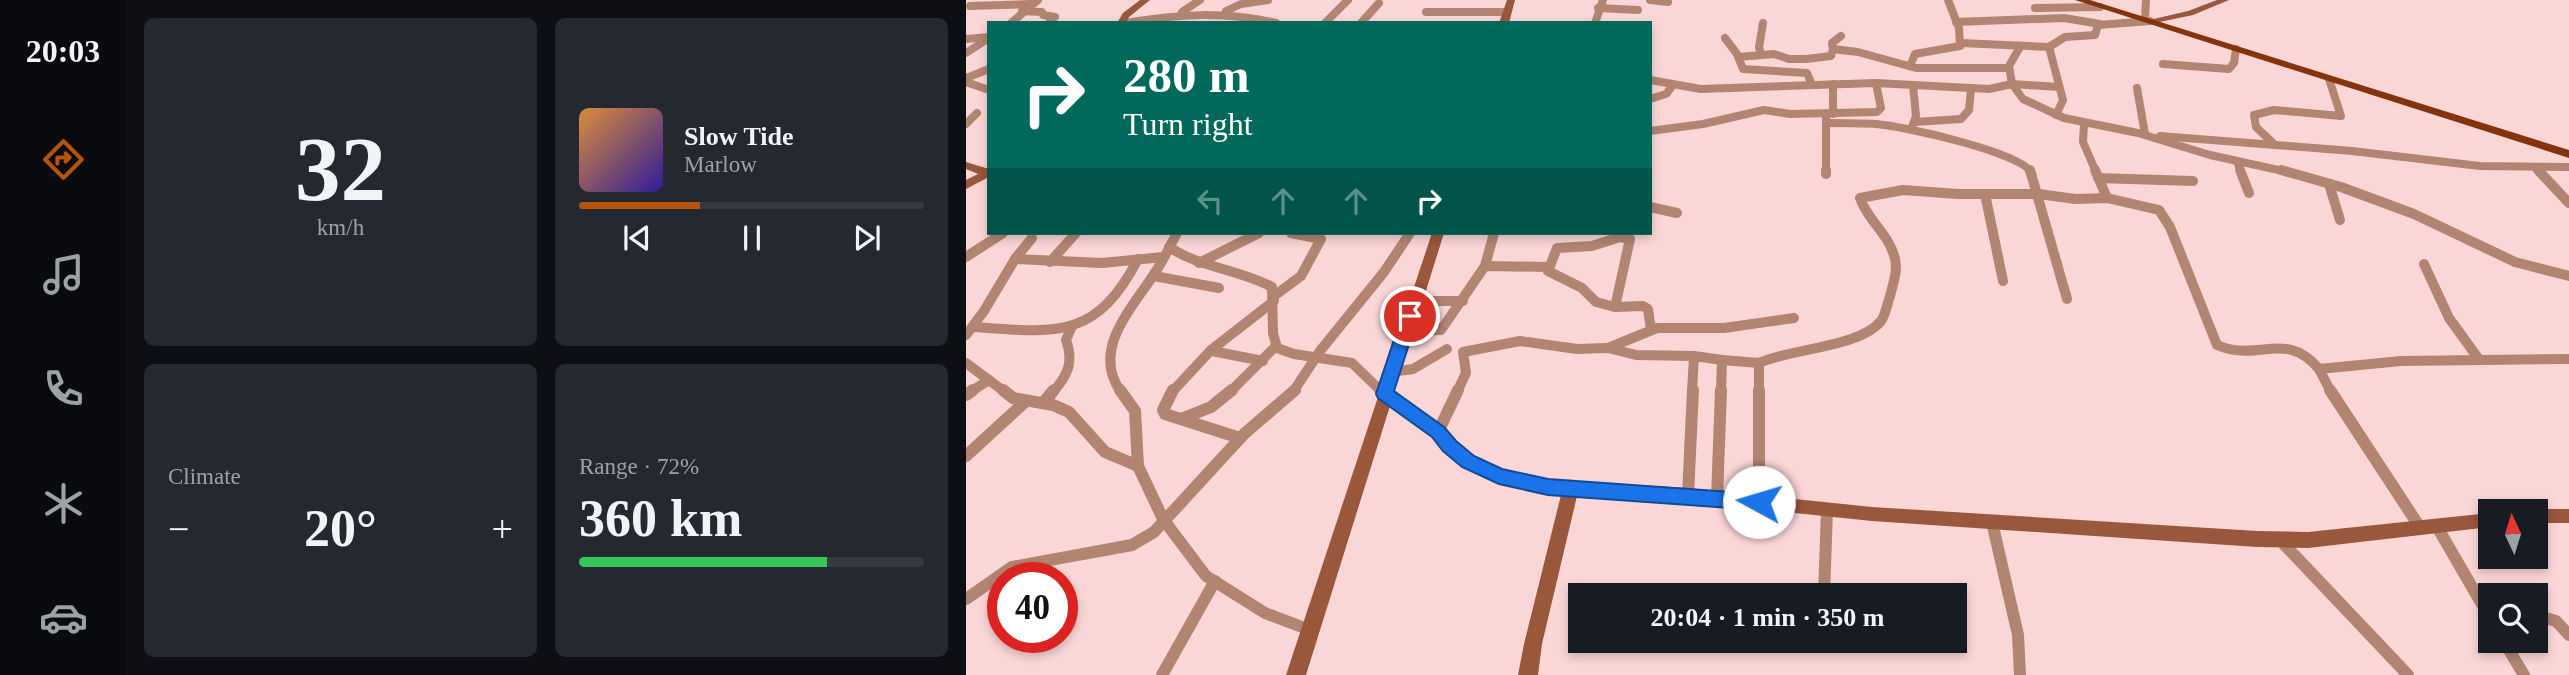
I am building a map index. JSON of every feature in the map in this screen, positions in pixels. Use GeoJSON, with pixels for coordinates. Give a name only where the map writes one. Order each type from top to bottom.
{"type":"FeatureCollection","features":[{"type":"Feature","properties":{"kind":"main road"},"geometry":{"type":"LineString","coordinates":[[2080,0],[2569,154]]}},
{"type":"Feature","properties":{"kind":"main road"},"geometry":{"type":"LineString","coordinates":[[2090,0],[2127,14]]}},
{"type":"Feature","properties":{"kind":"street"},"geometry":{"type":"LineString","coordinates":[[968,7],[980,0]]}},
{"type":"Feature","properties":{"kind":"street"},"geometry":{"type":"LineString","coordinates":[[1124,21],[1133,4],[1146,0]]}},
{"type":"Feature","properties":{"kind":"street"},"geometry":{"type":"LineString","coordinates":[[1190,0],[1200,0]]}},
{"type":"Feature","properties":{"kind":"street"},"geometry":{"type":"LineString","coordinates":[[1182,12],[1200,0]]}},
{"type":"Feature","properties":{"kind":"street"},"geometry":{"type":"LineString","coordinates":[[1223,12],[1241,4],[1268,0]]}},
{"type":"Feature","properties":{"kind":"street"},"geometry":{"type":"LineString","coordinates":[[1327,21],[1348,0]]}},
{"type":"Feature","properties":{"kind":"street"},"geometry":{"type":"LineString","coordinates":[[1505,21],[1511,0]]}},
{"type":"Feature","properties":{"kind":"street"},"geometry":{"type":"LineString","coordinates":[[1595,21],[1603,0]]}},
{"type":"Feature","properties":{"kind":"street"},"geometry":{"type":"LineString","coordinates":[[1650,0],[1668,2]]}},
{"type":"Feature","properties":{"kind":"street"},"geometry":{"type":"LineString","coordinates":[[1913,126],[1915,54],[1955,50],[1960,43],[1948,0]]}},
{"type":"Feature","properties":{"kind":"street"},"geometry":{"type":"LineString","coordinates":[[2146,0],[2148,20]]}},
{"type":"Feature","properties":{"kind":"street"},"geometry":{"type":"LineString","coordinates":[[1956,22],[2064,18],[2100,24],[2190,13],[2210,2],[2225,0]]}},
{"type":"Feature","properties":{"kind":"street"},"geometry":{"type":"LineString","coordinates":[[968,7],[1034,2]]}},
{"type":"Feature","properties":{"kind":"street"},"geometry":{"type":"LineString","coordinates":[[1013,21],[1034,2]]}},
{"type":"Feature","properties":{"kind":"street"},"geometry":{"type":"LineString","coordinates":[[1364,21],[1379,4]]}},
{"type":"Feature","properties":{"kind":"street"},"geometry":{"type":"LineString","coordinates":[[2035,8],[2100,7]]}},
{"type":"Feature","properties":{"kind":"street"},"geometry":{"type":"LineString","coordinates":[[1598,9],[1638,10]]}},
{"type":"Feature","properties":{"kind":"street"},"geometry":{"type":"LineString","coordinates":[[1022,11],[1042,12],[1043,15],[1055,17],[1051,21]]}},
{"type":"Feature","properties":{"kind":"street"},"geometry":{"type":"LineString","coordinates":[[1134,21],[1182,12],[1223,12],[1266,21]]}},
{"type":"Feature","properties":{"kind":"street"},"geometry":{"type":"LineString","coordinates":[[1426,12],[1507,12]]}},
{"type":"Feature","properties":{"kind":"street"},"geometry":{"type":"LineString","coordinates":[[1761,55],[1759,47],[1763,23]]}},
{"type":"Feature","properties":{"kind":"street"},"geometry":{"type":"LineString","coordinates":[[1960,43],[2049,47],[2065,37],[2092,36],[2100,24]]}},
{"type":"Feature","properties":{"kind":"street"},"geometry":{"type":"LineString","coordinates":[[1738,57],[1761,55],[1814,59],[1831,56],[1832,43],[1840,36]]}},
{"type":"Feature","properties":{"kind":"street"},"geometry":{"type":"LineString","coordinates":[[966,38],[987,37]]}},
{"type":"Feature","properties":{"kind":"street"},"geometry":{"type":"LineString","coordinates":[[966,53],[987,38]]}},
{"type":"Feature","properties":{"kind":"street"},"geometry":{"type":"LineString","coordinates":[[1725,38],[1743,69],[1807,73],[1812,85]]}},
{"type":"Feature","properties":{"kind":"street"},"geometry":{"type":"LineString","coordinates":[[2020,47],[2009,68],[2012,84],[2023,99],[2056,115],[2084,124],[2141,134],[2480,166],[2538,169],[2569,167]]}},
{"type":"Feature","properties":{"kind":"street"},"geometry":{"type":"LineString","coordinates":[[2049,47],[2063,103],[2056,115]]}},
{"type":"Feature","properties":{"kind":"street"},"geometry":{"type":"LineString","coordinates":[[1833,48],[1913,67],[2009,68]]}},
{"type":"Feature","properties":{"kind":"street"},"geometry":{"type":"LineString","coordinates":[[2163,64],[2229,69],[2234,63],[2236,49]]}},
{"type":"Feature","properties":{"kind":"street"},"geometry":{"type":"LineString","coordinates":[[966,80],[987,70]]}},
{"type":"Feature","properties":{"kind":"street"},"geometry":{"type":"LineString","coordinates":[[2275,145],[2256,127],[2255,115],[2285,111],[2341,116],[2329,79]]}},
{"type":"Feature","properties":{"kind":"street"},"geometry":{"type":"LineString","coordinates":[[966,80],[987,89]]}},
{"type":"Feature","properties":{"kind":"street"},"geometry":{"type":"LineString","coordinates":[[1652,80],[1701,89],[1876,83],[1971,89],[1989,89],[2012,84],[2059,87]]}},
{"type":"Feature","properties":{"kind":"street"},"geometry":{"type":"LineString","coordinates":[[1829,117],[1877,112],[1881,108],[1876,83]]}},
{"type":"Feature","properties":{"kind":"street"},"geometry":{"type":"LineString","coordinates":[[1826,174],[1833,84]]}},
{"type":"Feature","properties":{"kind":"street"},"geometry":{"type":"LineString","coordinates":[[1652,98],[1666,94],[1674,85]]}},
{"type":"Feature","properties":{"kind":"street"},"geometry":{"type":"LineString","coordinates":[[1770,110],[1774,86]]}},
{"type":"Feature","properties":{"kind":"street"},"geometry":{"type":"LineString","coordinates":[[2137,88],[2141,134]]}},
{"type":"Feature","properties":{"kind":"street"},"geometry":{"type":"LineString","coordinates":[[1652,131],[1703,124],[1721,117],[1770,110],[1871,124],[1913,126],[1964,117],[1969,110],[1971,89]]}},
{"type":"Feature","properties":{"kind":"street"},"geometry":{"type":"LineString","coordinates":[[966,124],[977,113]]}},
{"type":"Feature","properties":{"kind":"street"},"geometry":{"type":"LineString","coordinates":[[1930,135],[1932,123]]}},
{"type":"Feature","properties":{"kind":"street"},"geometry":{"type":"LineString","coordinates":[[2084,124],[2083,142],[2107,198]]}},
{"type":"Feature","properties":{"kind":"street"},"geometry":{"type":"LineString","coordinates":[[1913,126],[1930,135],[1949,138],[2021,162],[2029,168],[2039,194],[2067,299]]}},
{"type":"Feature","properties":{"kind":"street"},"geometry":{"type":"LineString","coordinates":[[2141,134],[2329,184],[2414,214],[2515,262],[2569,276]]}},
{"type":"Feature","properties":{"kind":"street"},"geometry":{"type":"LineString","coordinates":[[2239,142],[2240,162],[2249,193]]}},
{"type":"Feature","properties":{"kind":"street"},"geometry":{"type":"LineString","coordinates":[[966,165],[986,176]]}},
{"type":"Feature","properties":{"kind":"street"},"geometry":{"type":"LineString","coordinates":[[2538,169],[2569,203]]}},
{"type":"Feature","properties":{"kind":"street"},"geometry":{"type":"LineString","coordinates":[[966,185],[986,176]]}},
{"type":"Feature","properties":{"kind":"street"},"geometry":{"type":"LineString","coordinates":[[2098,178],[2193,181]]}},
{"type":"Feature","properties":{"kind":"street"},"geometry":{"type":"LineString","coordinates":[[2329,184],[2340,220]]}},
{"type":"Feature","properties":{"kind":"street"},"geometry":{"type":"LineString","coordinates":[[1391,372],[1413,369],[1447,349],[1463,352],[1520,341],[1577,349],[1608,348],[1636,355],[1694,356],[1759,363],[1862,334],[1881,320],[1895,278],[1895,258],[1878,224],[1862,206],[1860,198],[1903,190],[2039,194],[2075,199],[2107,198],[2152,207],[2163,214],[2217,345],[2239,353],[2266,349],[2300,352],[2308,356],[2478,598]]}},
{"type":"Feature","properties":{"kind":"street"},"geometry":{"type":"LineString","coordinates":[[1986,194],[2003,281]]}},
{"type":"Feature","properties":{"kind":"street"},"geometry":{"type":"LineString","coordinates":[[1652,207],[1676,213]]}},
{"type":"Feature","properties":{"kind":"street"},"geometry":{"type":"LineString","coordinates":[[966,257],[1000,235]]}},
{"type":"Feature","properties":{"kind":"street"},"geometry":{"type":"LineString","coordinates":[[966,335],[974,327],[1032,235]]}},
{"type":"Feature","properties":{"kind":"street"},"geometry":{"type":"LineString","coordinates":[[1050,262],[1074,235]]}},
{"type":"Feature","properties":{"kind":"street"},"geometry":{"type":"LineString","coordinates":[[1176,235],[1154,276],[1121,323],[1110,349],[1112,379],[1135,411],[1138,466],[1163,519],[1198,567],[1265,613],[1310,630]]}},
{"type":"Feature","properties":{"kind":"street"},"geometry":{"type":"LineString","coordinates":[[1199,263],[1255,235]]}},
{"type":"Feature","properties":{"kind":"street"},"geometry":{"type":"LineString","coordinates":[[1240,438],[1165,414],[1163,410],[1179,382],[1301,276],[1321,239],[1301,235]]}},
{"type":"Feature","properties":{"kind":"street"},"geometry":{"type":"LineString","coordinates":[[966,599],[1012,567],[1132,545],[1154,532],[1163,519],[1240,438],[1297,389],[1345,316],[1384,272],[1409,235]]}},
{"type":"Feature","properties":{"kind":"street"},"geometry":{"type":"LineString","coordinates":[[1293,675],[1310,630],[1437,235]]}},
{"type":"Feature","properties":{"kind":"street"},"geometry":{"type":"LineString","coordinates":[[1441,330],[1485,266],[1493,235]]}},
{"type":"Feature","properties":{"kind":"street"},"geometry":{"type":"LineString","coordinates":[[1548,267],[1561,246],[1594,246],[1618,235],[1630,239],[1615,307]]}},
{"type":"Feature","properties":{"kind":"street"},"geometry":{"type":"LineString","coordinates":[[1015,259],[1102,263],[1138,259],[1166,252],[1266,283],[1272,287],[1274,299],[1273,331],[1276,346],[1286,353],[1352,363],[1384,394],[1438,432],[1459,455],[1499,476],[1570,490],[1688,495],[1826,510],[2280,540],[2308,540],[2478,521]]}},
{"type":"Feature","properties":{"kind":"street"},"geometry":{"type":"LineString","coordinates":[[974,327],[1041,331],[1072,326],[1103,311],[1130,277],[1138,259]]}},
{"type":"Feature","properties":{"kind":"street"},"geometry":{"type":"LineString","coordinates":[[2424,264],[2449,318],[2478,358]]}},
{"type":"Feature","properties":{"kind":"street"},"geometry":{"type":"LineString","coordinates":[[1485,266],[1548,267]]}},
{"type":"Feature","properties":{"kind":"street"},"geometry":{"type":"LineString","coordinates":[[1548,267],[1552,274],[1582,288],[1596,302],[1615,307],[1643,306],[1648,309],[1651,330]]}},
{"type":"Feature","properties":{"kind":"street"},"geometry":{"type":"LineString","coordinates":[[1154,276],[1219,288]]}},
{"type":"Feature","properties":{"kind":"street"},"geometry":{"type":"LineString","coordinates":[[1415,301],[1463,301]]}},
{"type":"Feature","properties":{"kind":"street"},"geometry":{"type":"LineString","coordinates":[[1608,348],[1651,330],[1677,327],[1701,330],[1794,318]]}},
{"type":"Feature","properties":{"kind":"street"},"geometry":{"type":"LineString","coordinates":[[1042,403],[1070,370],[1071,350],[1066,340],[1072,326]]}},
{"type":"Feature","properties":{"kind":"street"},"geometry":{"type":"LineString","coordinates":[[1405,331],[1441,330]]}},
{"type":"Feature","properties":{"kind":"street"},"geometry":{"type":"LineString","coordinates":[[1441,330],[1447,349]]}},
{"type":"Feature","properties":{"kind":"street"},"geometry":{"type":"LineString","coordinates":[[1181,419],[1193,411],[1213,406],[1276,346]]}},
{"type":"Feature","properties":{"kind":"street"},"geometry":{"type":"LineString","coordinates":[[1212,351],[1263,361]]}},
{"type":"Feature","properties":{"kind":"street"},"geometry":{"type":"LineString","coordinates":[[1438,432],[1466,373],[1463,352]]}},
{"type":"Feature","properties":{"kind":"street"},"geometry":{"type":"LineString","coordinates":[[1688,495],[1694,356]]}},
{"type":"Feature","properties":{"kind":"street"},"geometry":{"type":"LineString","coordinates":[[2319,369],[2353,364],[2478,358],[2569,359]]}},
{"type":"Feature","properties":{"kind":"street"},"geometry":{"type":"LineString","coordinates":[[1717,498],[1722,360]]}},
{"type":"Feature","properties":{"kind":"street"},"geometry":{"type":"LineString","coordinates":[[966,363],[1013,398],[1042,403],[1069,412],[1105,453],[1138,466]]}},
{"type":"Feature","properties":{"kind":"street"},"geometry":{"type":"LineString","coordinates":[[1759,363],[1759,502]]}},
{"type":"Feature","properties":{"kind":"street"},"geometry":{"type":"LineString","coordinates":[[966,395],[989,380]]}},
{"type":"Feature","properties":{"kind":"street"},"geometry":{"type":"LineString","coordinates":[[966,456],[1026,401]]}},
{"type":"Feature","properties":{"kind":"street"},"geometry":{"type":"LineString","coordinates":[[1528,675],[1570,490]]}},
{"type":"Feature","properties":{"kind":"street"},"geometry":{"type":"LineString","coordinates":[[1824,583],[1826,510]]}},
{"type":"Feature","properties":{"kind":"street"},"geometry":{"type":"LineString","coordinates":[[2548,516],[2569,516]]}},
{"type":"Feature","properties":{"kind":"street"},"geometry":{"type":"LineString","coordinates":[[1992,522],[2018,635],[2020,675]]}},
{"type":"Feature","properties":{"kind":"street"},"geometry":{"type":"LineString","coordinates":[[2280,540],[2408,675]]}},
{"type":"Feature","properties":{"kind":"street"},"geometry":{"type":"LineString","coordinates":[[1162,675],[1215,581]]}},
{"type":"Feature","properties":{"kind":"street"},"geometry":{"type":"LineString","coordinates":[[2548,619],[2556,621],[2569,635]]}},
{"type":"Feature","properties":{"kind":"street"},"geometry":{"type":"LineString","coordinates":[[2511,653],[2524,675]]}},
{"type":"Feature","properties":{"kind":"route"},"geometry":{"type":"LineString","coordinates":[[1410,316],[1384,394],[1438,432],[1449,446],[1468,461],[1499,476],[1548,487],[1759,502]]}}]}
